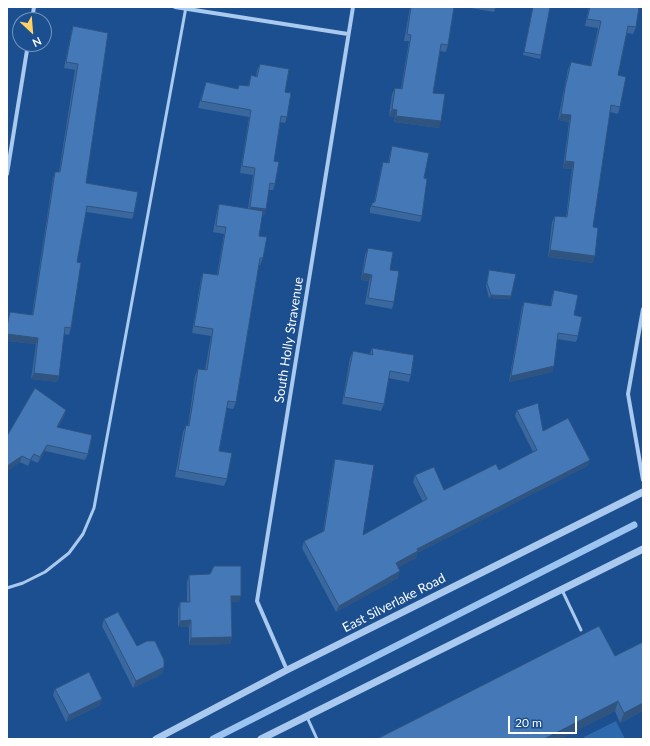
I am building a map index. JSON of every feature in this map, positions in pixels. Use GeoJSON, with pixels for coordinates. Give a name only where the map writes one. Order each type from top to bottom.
{"type":"FeatureCollection","features":[{"type":"Feature","properties":{"kind":"street"},"geometry":{"type":"LineString","coordinates":[[175,7],[348,34]]}},
{"type":"Feature","properties":{"kind":"street","name":"South Holly Stravenue"},"geometry":{"type":"LineString","coordinates":[[287,670],[257,601],[353,7]]}},
{"type":"Feature","properties":{"kind":"street"},"geometry":{"type":"LineString","coordinates":[[7,174],[27,52]]}},
{"type":"Feature","properties":{"kind":"street"},"geometry":{"type":"LineString","coordinates":[[643,309],[628,394],[643,480]]}},
{"type":"Feature","properties":{"kind":"street","name":"East Silverlake Road"},"geometry":{"type":"LineString","coordinates":[[156,739],[287,670],[643,492]]}},
{"type":"Feature","properties":{"kind":"street"},"geometry":{"type":"LineString","coordinates":[[261,739],[643,549]]}},
{"type":"Feature","properties":{"kind":"lane"},"geometry":{"type":"LineString","coordinates":[[7,588],[23,583],[45,572],[69,553],[83,534],[94,508],[185,8]]}},
{"type":"Feature","properties":{"kind":"lane"},"geometry":{"type":"LineString","coordinates":[[562,589],[581,630]]}},
{"type":"Feature","properties":{"kind":"lane"},"geometry":{"type":"LineString","coordinates":[[307,716],[317,739]]}},
{"type":"Feature","properties":{"kind":"shaded area"},"geometry":{"type":"Polygon","coordinates":[[[616,721],[625,739],[585,739],[584,737],[616,721]]]}},
{"type":"Feature","properties":{"kind":"building"},"geometry":{"type":"Polygon","coordinates":[[[411,7],[454,7],[448,45],[441,44],[433,93],[445,94],[441,121],[396,116],[397,110],[392,109],[395,88],[402,89],[411,35],[407,34],[411,7]]]}},
{"type":"Feature","properties":{"kind":"building"},"geometry":{"type":"Polygon","coordinates":[[[533,7],[550,7],[541,55],[524,52],[533,7]]]}},
{"type":"Feature","properties":{"kind":"building"},"geometry":{"type":"Polygon","coordinates":[[[590,7],[639,7],[636,27],[628,26],[618,75],[626,77],[620,107],[611,105],[593,227],[598,228],[595,256],[550,250],[555,216],[567,217],[574,162],[565,161],[571,115],[561,114],[565,88],[571,62],[591,66],[601,21],[587,19],[590,7]]]}},
{"type":"Feature","properties":{"kind":"building"},"geometry":{"type":"Polygon","coordinates":[[[73,26],[108,33],[86,183],[138,192],[134,213],[87,206],[77,262],[81,263],[71,328],[65,327],[59,376],[34,373],[38,338],[7,334],[7,326],[10,312],[33,315],[55,172],[60,172],[78,64],[66,62],[73,26]]]}},
{"type":"Feature","properties":{"kind":"building"},"geometry":{"type":"Polygon","coordinates":[[[260,64],[289,69],[285,92],[291,93],[287,117],[281,116],[274,161],[279,162],[275,184],[270,183],[266,209],[250,207],[255,168],[242,166],[251,110],[201,101],[206,82],[238,89],[239,85],[249,86],[251,75],[257,77],[260,64]]]}},
{"type":"Feature","properties":{"kind":"building"},"geometry":{"type":"Polygon","coordinates":[[[392,146],[429,153],[424,178],[427,179],[422,216],[372,206],[372,203],[375,202],[383,162],[389,163],[392,146]]]}},
{"type":"Feature","properties":{"kind":"building"},"geometry":{"type":"Polygon","coordinates":[[[219,204],[263,211],[259,236],[267,237],[263,258],[260,258],[236,402],[228,401],[219,451],[232,453],[227,479],[178,470],[186,425],[189,426],[198,369],[207,370],[213,329],[194,326],[203,273],[218,275],[226,227],[216,226],[219,204]]]}},
{"type":"Feature","properties":{"kind":"building"},"geometry":{"type":"Polygon","coordinates":[[[368,248],[393,252],[390,270],[399,271],[394,302],[368,298],[372,275],[363,273],[368,248]]]}},
{"type":"Feature","properties":{"kind":"building"},"geometry":{"type":"Polygon","coordinates":[[[489,270],[516,274],[511,296],[491,295],[487,283],[489,270]]]}},
{"type":"Feature","properties":{"kind":"building"},"geometry":{"type":"Polygon","coordinates":[[[554,290],[578,295],[574,315],[582,317],[578,336],[558,333],[554,366],[511,376],[524,302],[551,306],[554,290]]]}},
{"type":"Feature","properties":{"kind":"building"},"geometry":{"type":"Polygon","coordinates":[[[372,348],[414,355],[411,375],[390,371],[384,404],[344,397],[353,351],[373,355],[372,348]]]}},
{"type":"Feature","properties":{"kind":"building"},"geometry":{"type":"Polygon","coordinates":[[[35,388],[66,410],[57,427],[92,435],[88,454],[47,445],[40,457],[34,454],[30,460],[22,456],[7,466],[7,436],[35,388]]]}},
{"type":"Feature","properties":{"kind":"building"},"geometry":{"type":"Polygon","coordinates":[[[538,403],[543,431],[568,418],[590,460],[417,549],[418,551],[396,563],[400,571],[339,606],[304,541],[324,531],[335,459],[374,465],[363,535],[427,499],[415,475],[434,467],[444,490],[496,464],[499,470],[537,450],[517,410],[538,403]]]}},
{"type":"Feature","properties":{"kind":"building"},"geometry":{"type":"Polygon","coordinates":[[[214,566],[241,566],[241,596],[231,596],[232,637],[191,638],[191,620],[180,621],[180,602],[190,602],[189,575],[210,574],[214,566]]]}},
{"type":"Feature","properties":{"kind":"building"},"geometry":{"type":"Polygon","coordinates":[[[118,612],[137,646],[147,641],[155,641],[164,660],[164,667],[136,681],[104,619],[118,612]]]}},
{"type":"Feature","properties":{"kind":"building"},"geometry":{"type":"Polygon","coordinates":[[[599,626],[615,656],[643,642],[643,703],[624,713],[618,701],[544,739],[377,739],[599,626]]]}},
{"type":"Feature","properties":{"kind":"building"},"geometry":{"type":"Polygon","coordinates":[[[89,672],[102,699],[69,715],[55,689],[89,672]]]}},
{"type":"Feature","properties":{"kind":"waterway"},"geometry":{"type":"LineString","coordinates":[[213,739],[634,525]]}}]}
